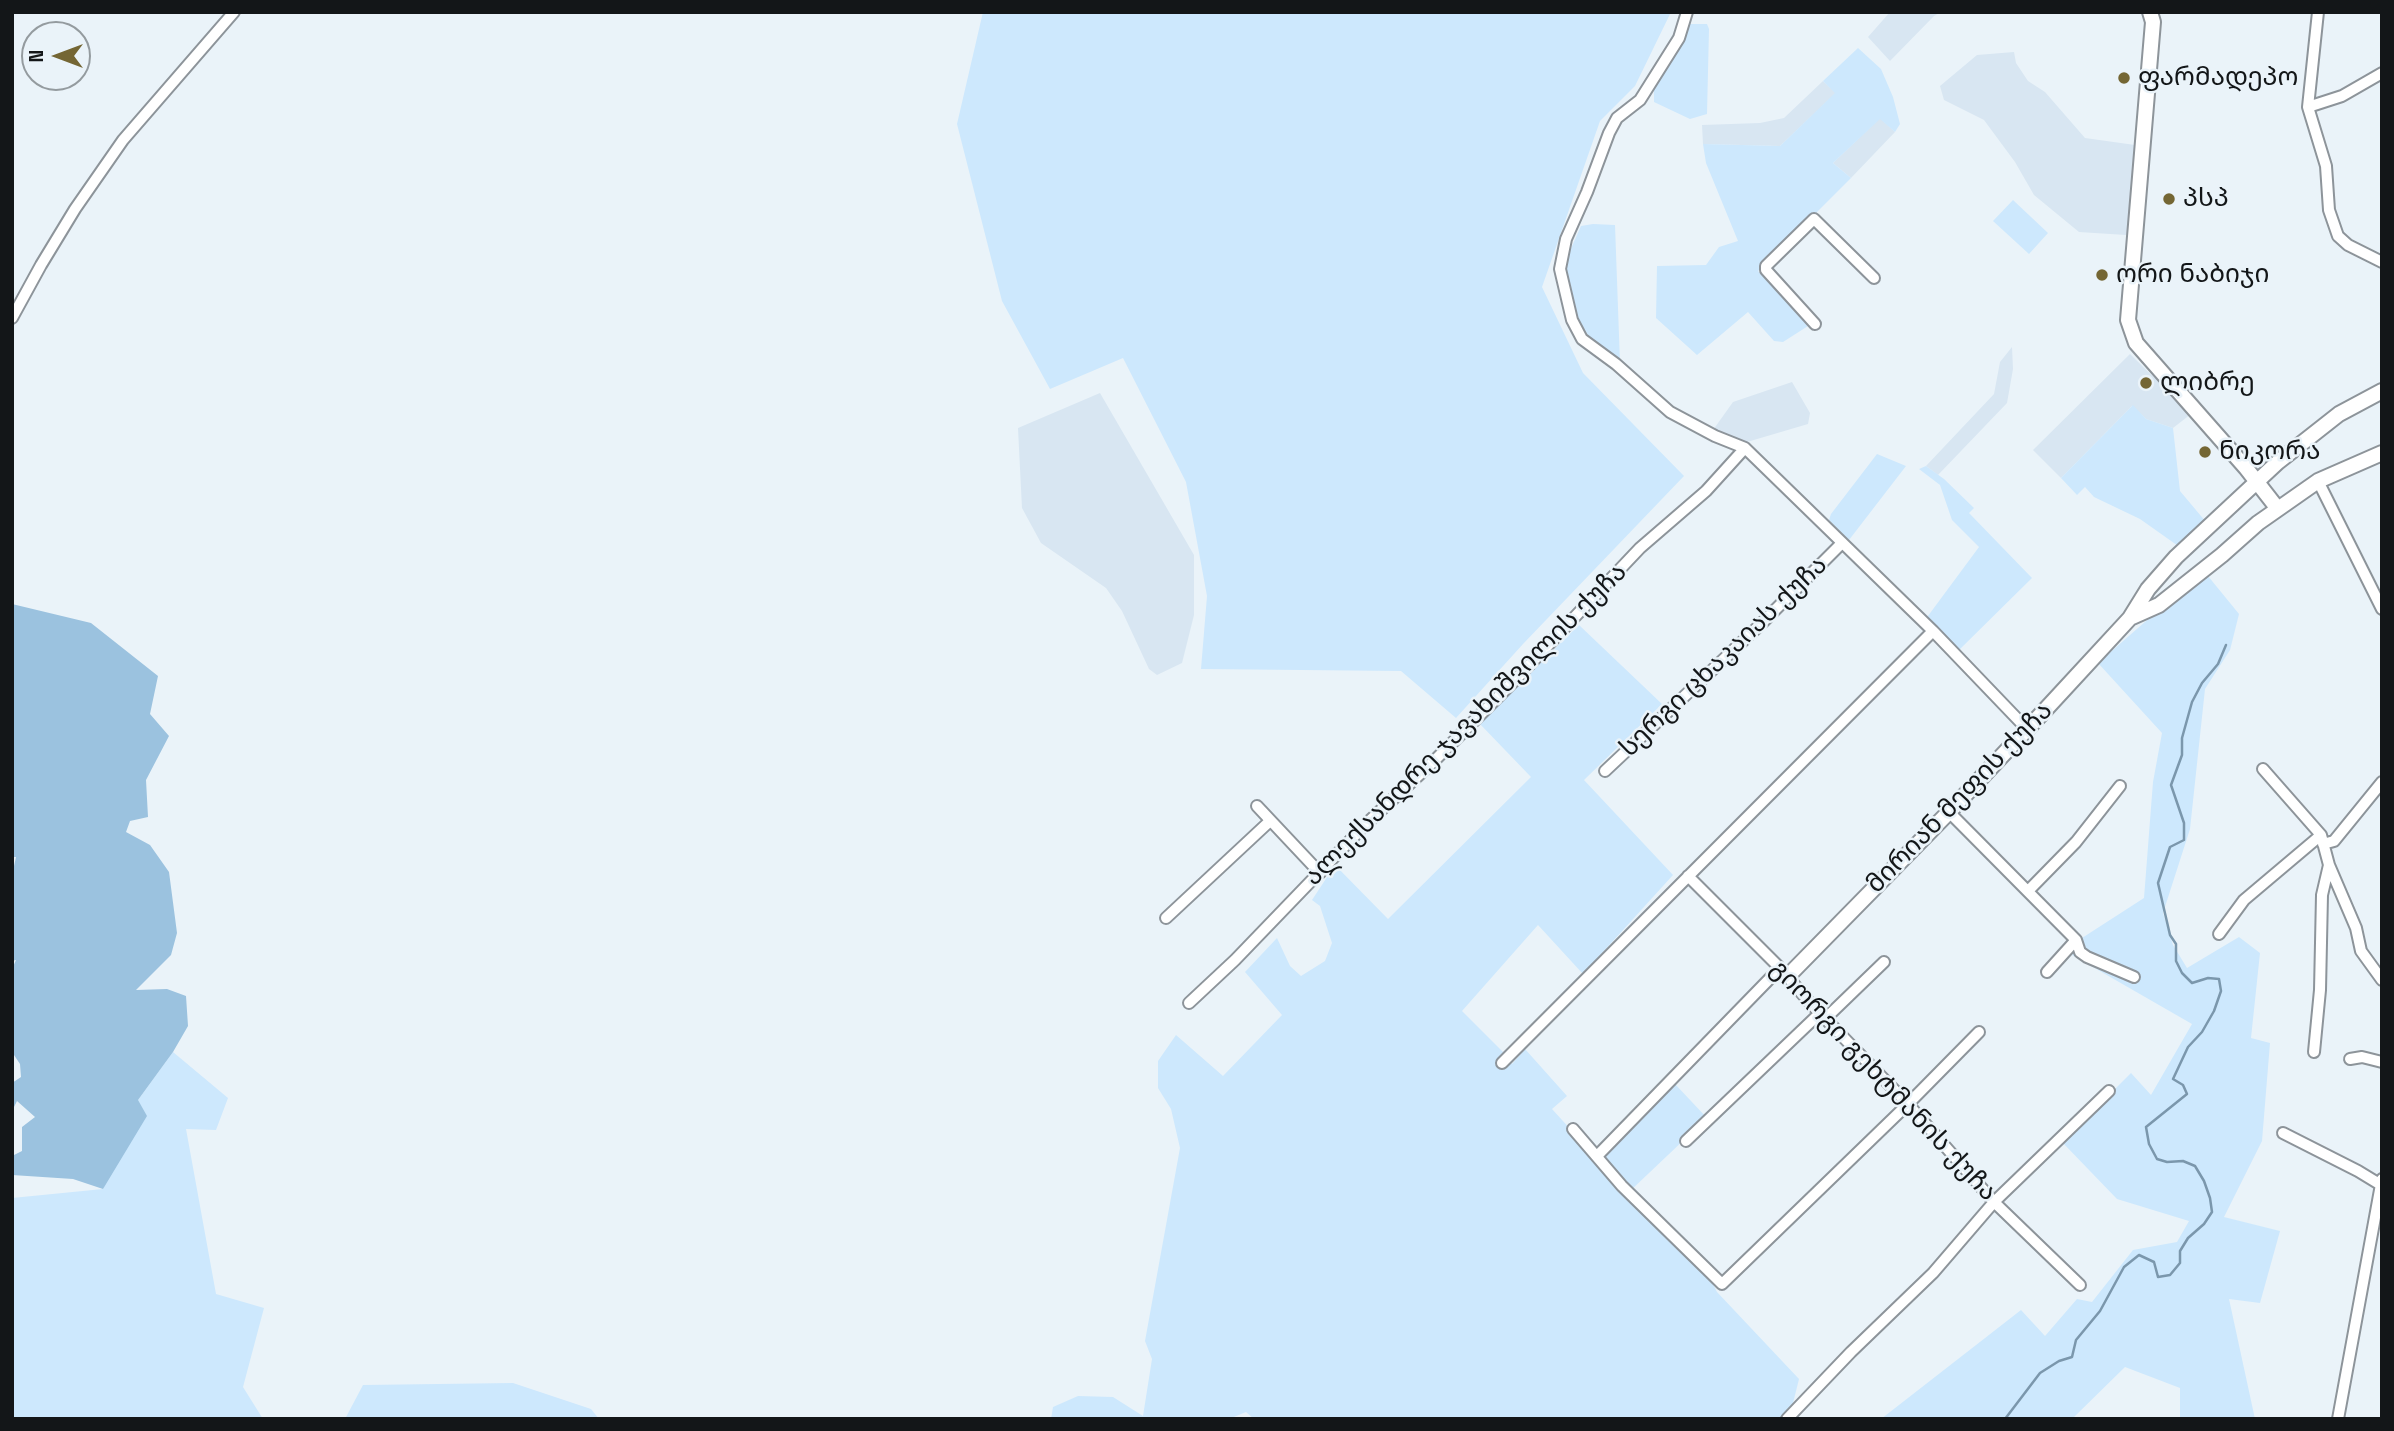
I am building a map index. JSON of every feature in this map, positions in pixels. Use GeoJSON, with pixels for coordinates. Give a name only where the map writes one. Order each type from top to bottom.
{"type":"FeatureCollection","features":[{"type":"Feature","properties":{"kind":"street"},"geometry":{"type":"LineString","coordinates":[[12,318],[75,209],[123,139],[234,12]]}},
{"type":"Feature","properties":{"kind":"street"},"geometry":{"type":"LineString","coordinates":[[1687,12],[1679,38],[1640,100],[1615,116],[1587,192],[1566,239],[1560,269],[1572,320],[1582,339],[1616,364],[1670,412],[1715,436],[1745,448],[1933,631],[2027,729]]}},
{"type":"Feature","properties":{"kind":"street"},"geometry":{"type":"LineString","coordinates":[[2150,12],[2153,22],[2128,320],[2136,343],[2257,481],[2277,509]]}},
{"type":"Feature","properties":{"kind":"street"},"geometry":{"type":"LineString","coordinates":[[2318,12],[2308,107],[2326,166],[2329,210],[2334,229],[2348,245],[2382,262]]}},
{"type":"Feature","properties":{"kind":"street"},"geometry":{"type":"LineString","coordinates":[[2308,107],[2342,96],[2382,73]]}},
{"type":"Feature","properties":{"kind":"street"},"geometry":{"type":"LineString","coordinates":[[1815,324],[1766,270],[1766,266],[1814,219],[1874,278]]}},
{"type":"Feature","properties":{"kind":"street","name":"მირიან მეფის ქუჩა"},"geometry":{"type":"LineString","coordinates":[[1784,972],[1949,812],[2130,618],[2148,589],[2176,557],[2257,481],[2339,414],[2382,391]]}},
{"type":"Feature","properties":{"kind":"street","name":"ალექსანდრე ჯავახიშვილის ქუჩა"},"geometry":{"type":"LineString","coordinates":[[1189,1003],[1235,960],[1365,825],[1517,678],[1640,548],[1706,491],[1745,448]]}},
{"type":"Feature","properties":{"kind":"street","name":"მირიან მეფის ქუჩა"},"geometry":{"type":"LineString","coordinates":[[2130,618],[2163,601],[2277,509],[2318,481],[2382,453]]}},
{"type":"Feature","properties":{"kind":"street"},"geometry":{"type":"LineString","coordinates":[[2318,481],[2382,608]]}},
{"type":"Feature","properties":{"kind":"street","name":"სერგი ცხაკაიას ქუჩა"},"geometry":{"type":"LineString","coordinates":[[1605,771],[1842,543]]}},
{"type":"Feature","properties":{"kind":"street"},"geometry":{"type":"LineString","coordinates":[[2148,589],[2149,596],[2163,601]]}},
{"type":"Feature","properties":{"kind":"street"},"geometry":{"type":"LineString","coordinates":[[1502,1063],[1933,631]]}},
{"type":"Feature","properties":{"kind":"street"},"geometry":{"type":"LineString","coordinates":[[2263,769],[2322,839],[2329,865],[2356,928],[2361,951],[2382,980]]}},
{"type":"Feature","properties":{"kind":"street"},"geometry":{"type":"LineString","coordinates":[[2219,934],[2244,900],[2322,839],[2334,841],[2382,782]]}},
{"type":"Feature","properties":{"kind":"street"},"geometry":{"type":"LineString","coordinates":[[2029,890],[2076,842],[2120,786]]}},
{"type":"Feature","properties":{"kind":"street"},"geometry":{"type":"LineString","coordinates":[[1257,806],[1320,873]]}},
{"type":"Feature","properties":{"kind":"street"},"geometry":{"type":"LineString","coordinates":[[1949,812],[2076,940],[2080,952],[2134,977]]}},
{"type":"Feature","properties":{"kind":"street"},"geometry":{"type":"LineString","coordinates":[[1166,918],[1270,821]]}},
{"type":"Feature","properties":{"kind":"street"},"geometry":{"type":"LineString","coordinates":[[2314,1052],[2320,990],[2322,895],[2329,865]]}},
{"type":"Feature","properties":{"kind":"street","name":"გიორგი გეხტმანის ქუჩა"},"geometry":{"type":"LineString","coordinates":[[1688,876],[1784,972],[1908,1104],[1994,1202],[2080,1285]]}},
{"type":"Feature","properties":{"kind":"street"},"geometry":{"type":"LineString","coordinates":[[2046,972],[2076,940]]}},
{"type":"Feature","properties":{"kind":"street"},"geometry":{"type":"LineString","coordinates":[[1686,1141],[1884,962]]}},
{"type":"Feature","properties":{"kind":"street"},"geometry":{"type":"LineString","coordinates":[[1598,1155],[1784,972]]}},
{"type":"Feature","properties":{"kind":"street"},"geometry":{"type":"LineString","coordinates":[[1573,1129],[1622,1186],[1722,1284],[1979,1032]]}},
{"type":"Feature","properties":{"kind":"street"},"geometry":{"type":"LineString","coordinates":[[2350,1059],[2362,1058],[2382,1062]]}},
{"type":"Feature","properties":{"kind":"street"},"geometry":{"type":"LineString","coordinates":[[1787,1419],[1933,1273],[1994,1202],[2109,1091]]}},
{"type":"Feature","properties":{"kind":"street"},"geometry":{"type":"LineString","coordinates":[[2283,1133],[2381,1182],[2338,1419]]}},
{"type":"Feature","properties":{"kind":"shaded area"},"geometry":{"type":"Polygon","coordinates":[[[983,12],[1671,12],[1635,86],[1600,121],[1542,287],[1583,373],[1684,476],[1456,718],[1401,671],[1201,669],[1207,596],[1186,482],[1123,358],[1050,389],[1002,301],[957,124],[983,12]]]}},
{"type":"Feature","properties":{"kind":"shaded area"},"geometry":{"type":"Polygon","coordinates":[[[1890,12],[1941,12],[1890,61],[1868,37],[1890,12]]]}},
{"type":"Feature","properties":{"kind":"shaded area"},"geometry":{"type":"Polygon","coordinates":[[[1690,24],[1707,24],[1709,29],[1707,114],[1690,119],[1654,102],[1654,89],[1690,24]]]}},
{"type":"Feature","properties":{"kind":"shaded area"},"geometry":{"type":"Polygon","coordinates":[[[1858,48],[1881,69],[1893,97],[1900,124],[1895,132],[1880,119],[1833,163],[1851,178],[1758,271],[1808,326],[1783,342],[1774,341],[1748,312],[1697,355],[1656,318],[1657,266],[1706,265],[1719,247],[1738,241],[1706,163],[1703,144],[1780,146],[1835,93],[1823,81],[1858,48]]]}},
{"type":"Feature","properties":{"kind":"shaded area"},"geometry":{"type":"Polygon","coordinates":[[[2014,52],[2016,63],[2028,81],[2045,92],[2085,138],[2135,145],[2138,150],[2130,232],[2126,235],[2079,232],[2034,195],[2015,162],[1984,120],[1944,100],[1940,86],[1977,55],[2014,52]]]}},
{"type":"Feature","properties":{"kind":"shaded area"},"geometry":{"type":"Polygon","coordinates":[[[1823,81],[1836,93],[1780,146],[1703,144],[1702,125],[1760,123],[1784,118],[1823,81]]]}},
{"type":"Feature","properties":{"kind":"shaded area"},"geometry":{"type":"Polygon","coordinates":[[[1880,118],[1895,132],[1851,178],[1833,163],[1880,118]]]}},
{"type":"Feature","properties":{"kind":"shaded area"},"geometry":{"type":"Polygon","coordinates":[[[2013,200],[2048,233],[2029,254],[1993,221],[2013,200]]]}},
{"type":"Feature","properties":{"kind":"shaded area"},"geometry":{"type":"Polygon","coordinates":[[[1615,225],[1620,363],[1592,342],[1575,313],[1565,262],[1581,226],[1615,225]]]}},
{"type":"Feature","properties":{"kind":"shaded area"},"geometry":{"type":"Polygon","coordinates":[[[2012,347],[2013,369],[2007,403],[1938,475],[1926,466],[1994,394],[2000,362],[2012,347]]]}},
{"type":"Feature","properties":{"kind":"shaded area"},"geometry":{"type":"Polygon","coordinates":[[[2130,354],[2191,414],[2173,428],[2146,419],[2132,406],[2061,478],[2033,450],[2130,354]]]}},
{"type":"Feature","properties":{"kind":"shaded area"},"geometry":{"type":"Polygon","coordinates":[[[1792,382],[1810,413],[1808,424],[1747,442],[1713,430],[1733,402],[1792,382]]]}},
{"type":"Feature","properties":{"kind":"shaded area"},"geometry":{"type":"Polygon","coordinates":[[[1100,393],[1194,555],[1194,615],[1182,663],[1157,675],[1149,669],[1122,611],[1106,588],[1041,543],[1022,508],[1018,428],[1100,393]]]}},
{"type":"Feature","properties":{"kind":"shaded area"},"geometry":{"type":"Polygon","coordinates":[[[2133,405],[2146,419],[2173,428],[2180,491],[2206,522],[2181,548],[2140,519],[2094,497],[2085,487],[2077,495],[2061,478],[2133,405]]]}},
{"type":"Feature","properties":{"kind":"shaded area"},"geometry":{"type":"Polygon","coordinates":[[[1877,454],[1906,466],[1849,540],[1829,520],[1877,454]]]}},
{"type":"Feature","properties":{"kind":"shaded area"},"geometry":{"type":"Polygon","coordinates":[[[1926,466],[1974,508],[1969,513],[2032,578],[1957,652],[1925,620],[1979,547],[1952,520],[1940,485],[1919,469],[1926,466]]]}},
{"type":"Feature","properties":{"kind":"shaded area"},"geometry":{"type":"Polygon","coordinates":[[[2208,576],[2239,614],[2230,650],[2205,689],[2190,829],[2163,913],[2173,945],[2187,968],[2239,937],[2260,953],[2251,1038],[2270,1043],[2262,1141],[2224,1217],[2280,1231],[2260,1303],[2229,1299],[2255,1419],[2180,1419],[2180,1388],[2125,1367],[2072,1419],[1881,1419],[2021,1310],[2045,1336],[2077,1299],[2092,1302],[2133,1250],[2177,1242],[2189,1221],[2117,1199],[2062,1142],[2131,1073],[2151,1095],[2192,1024],[2072,955],[2082,938],[2144,898],[2153,782],[2162,733],[2098,663],[2154,614],[2208,576]]]}},
{"type":"Feature","properties":{"kind":"shaded area"},"geometry":{"type":"Polygon","coordinates":[[[12,604],[91,623],[158,676],[150,714],[169,736],[146,780],[148,817],[130,821],[126,832],[150,845],[169,872],[177,933],[171,955],[136,990],[167,989],[186,996],[188,1026],[173,1052],[138,1100],[147,1116],[103,1189],[73,1179],[12,1175],[12,1156],[22,1151],[22,1127],[35,1117],[17,1101],[12,1111],[12,1083],[21,1077],[20,1064],[12,1052],[12,969],[16,960],[12,961],[12,875],[16,857],[12,857],[12,604]]]}},
{"type":"Feature","properties":{"kind":"shaded area"},"geometry":{"type":"Polygon","coordinates":[[[1579,625],[1662,704],[1584,780],[1673,875],[1583,974],[1538,925],[1462,1011],[1512,1064],[1525,1049],[1567,1096],[1552,1109],[1593,1154],[1675,1084],[1707,1118],[1629,1192],[1712,1282],[1717,1292],[1799,1379],[1789,1419],[1254,1419],[1246,1412],[1229,1419],[1051,1419],[1053,1407],[1078,1396],[1113,1397],[1143,1416],[1152,1359],[1145,1341],[1180,1148],[1171,1109],[1158,1088],[1158,1061],[1176,1035],[1223,1076],[1282,1015],[1245,972],[1277,938],[1290,966],[1301,976],[1325,961],[1332,943],[1320,906],[1312,900],[1335,865],[1388,919],[1531,777],[1479,723],[1579,625]]]}},
{"type":"Feature","properties":{"kind":"shaded area"},"geometry":{"type":"Polygon","coordinates":[[[173,1052],[228,1098],[216,1130],[186,1129],[216,1294],[264,1308],[243,1387],[263,1419],[12,1419],[12,1198],[103,1189],[138,1100],[173,1052]]]}},
{"type":"Feature","properties":{"kind":"shaded area"},"geometry":{"type":"Polygon","coordinates":[[[513,1383],[591,1409],[599,1419],[345,1419],[363,1385],[513,1383]]]}},
{"type":"Feature","properties":{"kind":"waterway"},"geometry":{"type":"LineString","coordinates":[[2005,1419],[2040,1373],[2059,1361],[2072,1357],[2076,1340],[2100,1311],[2124,1267],[2139,1255],[2154,1262],[2158,1277],[2170,1275],[2180,1263],[2180,1251],[2188,1238],[2204,1224],[2212,1212],[2204,1181],[2195,1166],[2183,1161],[2167,1162],[2157,1159],[2149,1144],[2146,1127],[2187,1094],[2183,1085],[2173,1079],[2188,1047],[2202,1032],[2214,1011],[2221,991],[2219,979],[2208,978],[2192,983],[2182,973],[2176,961],[2176,944],[2170,935],[2158,883],[2170,847],[2184,840],[2184,823],[2171,785],[2182,755],[2182,738],[2192,702],[2202,683],[2218,664],[2226,645]]}},
{"type":"Feature","properties":{"kind":"place","name":"ფარმადეპო"},"geometry":{"type":"Point","coordinates":[2124,78]}},
{"type":"Feature","properties":{"kind":"place","name":"პსპ"},"geometry":{"type":"Point","coordinates":[2169,199]}},
{"type":"Feature","properties":{"kind":"place","name":"ორი ნაბიჯი"},"geometry":{"type":"Point","coordinates":[2102,275]}},
{"type":"Feature","properties":{"kind":"place","name":"ლიბრე"},"geometry":{"type":"Point","coordinates":[2146,383]}},
{"type":"Feature","properties":{"kind":"place","name":"ნიკორა"},"geometry":{"type":"Point","coordinates":[2205,452]}}]}
